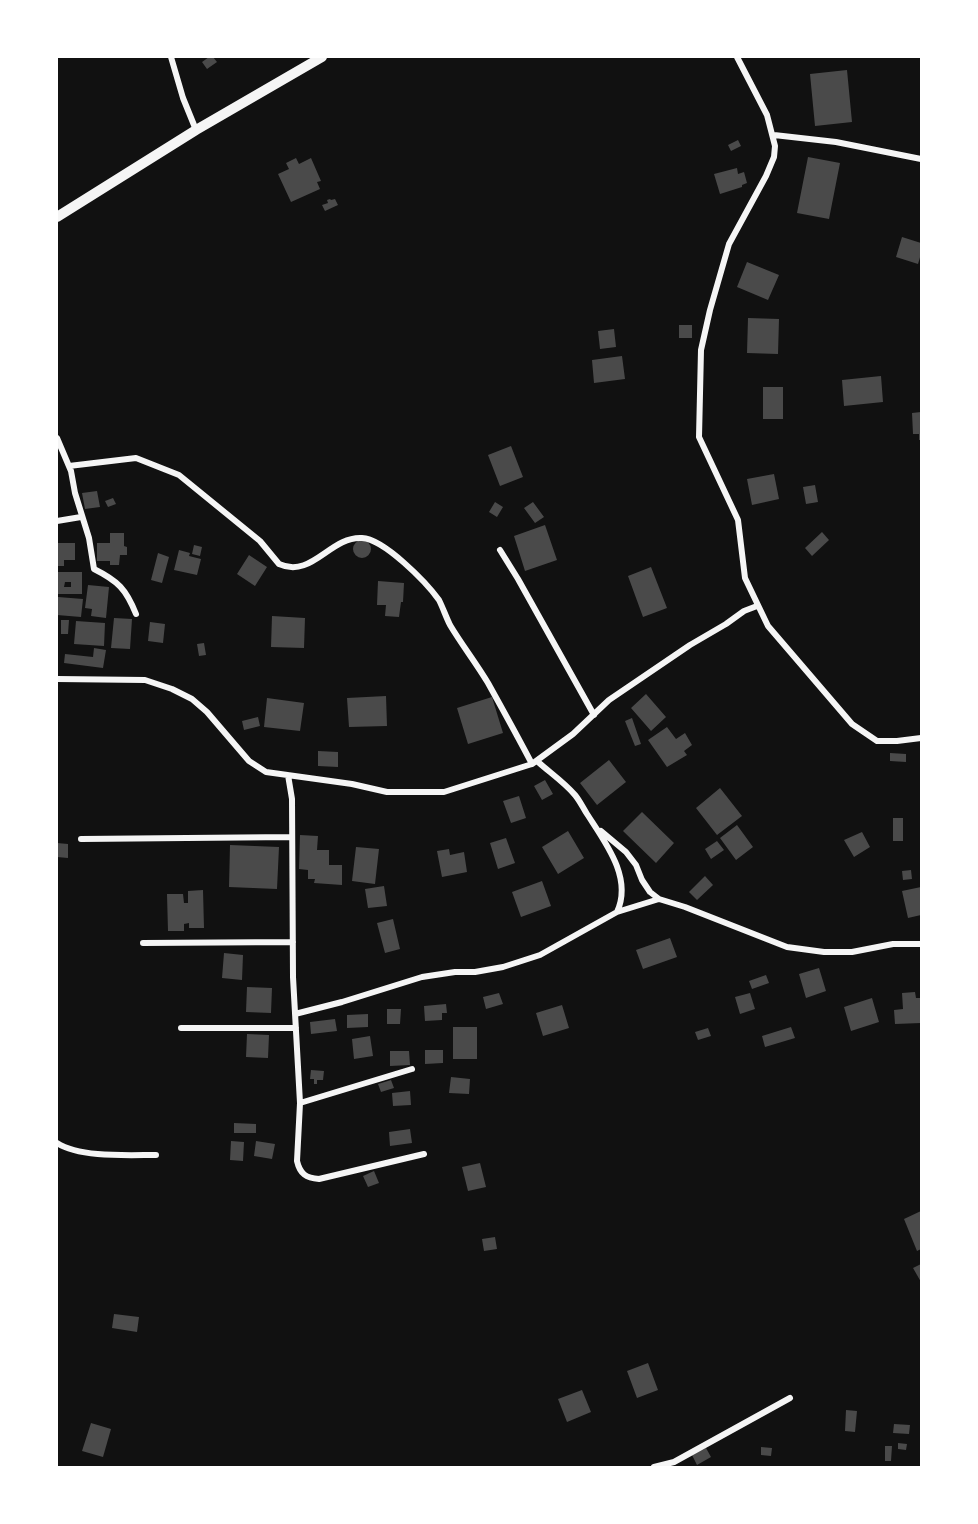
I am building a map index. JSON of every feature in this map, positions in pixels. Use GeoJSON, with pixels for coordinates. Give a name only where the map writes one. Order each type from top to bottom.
{"type":"FeatureCollection","features":[{"type":"Feature","properties":{"kind":"main road"},"geometry":{"type":"LineString","coordinates":[[57,217],[195,130],[322,57]]}},
{"type":"Feature","properties":{"kind":"street"},"geometry":{"type":"LineString","coordinates":[[171,57],[195,130]]}},
{"type":"Feature","properties":{"kind":"street"},"geometry":{"type":"LineString","coordinates":[[737,57],[767,115],[776,146],[766,176],[729,243],[710,310],[701,350],[699,437],[738,520],[745,578],[768,626],[852,724],[877,741],[921,738]]}},
{"type":"Feature","properties":{"kind":"street"},"geometry":{"type":"LineString","coordinates":[[774,135],[837,141],[921,159]]}},
{"type":"Feature","properties":{"kind":"street"},"geometry":{"type":"LineString","coordinates":[[57,438],[69,466],[81,517],[89,538],[94,569],[120,584],[130,597],[136,614]]}},
{"type":"Feature","properties":{"kind":"street"},"geometry":{"type":"LineString","coordinates":[[69,466],[136,458],[179,474],[252,533],[279,564],[284,566],[296,568],[312,563],[332,548],[351,538],[369,538],[395,554],[421,579],[439,602],[449,624],[535,762],[576,796],[596,828],[615,861],[621,885],[622,903],[617,912]]}},
{"type":"Feature","properties":{"kind":"street"},"geometry":{"type":"LineString","coordinates":[[57,521],[81,517]]}},
{"type":"Feature","properties":{"kind":"street"},"geometry":{"type":"LineString","coordinates":[[500,550],[594,715]]}},
{"type":"Feature","properties":{"kind":"street"},"geometry":{"type":"LineString","coordinates":[[57,679],[145,680],[172,689],[192,699],[207,712],[249,761],[266,772],[352,784],[387,792],[444,792],[535,762],[573,734],[609,700],[690,645],[744,611],[758,606]]}},
{"type":"Feature","properties":{"kind":"street"},"geometry":{"type":"LineString","coordinates":[[288,775],[292,799],[293,942],[300,1103],[297,1161],[299,1169],[306,1178],[319,1179],[424,1154]]}},
{"type":"Feature","properties":{"kind":"street"},"geometry":{"type":"LineString","coordinates":[[596,828],[626,852],[636,865],[646,886],[659,899],[788,947],[852,952],[893,944],[921,944]]}},
{"type":"Feature","properties":{"kind":"street"},"geometry":{"type":"LineString","coordinates":[[81,839],[292,837]]}},
{"type":"Feature","properties":{"kind":"street"},"geometry":{"type":"LineString","coordinates":[[296,1014],[422,977],[503,967],[540,955],[617,912],[659,899]]}},
{"type":"Feature","properties":{"kind":"street"},"geometry":{"type":"LineString","coordinates":[[143,943],[293,942]]}},
{"type":"Feature","properties":{"kind":"street"},"geometry":{"type":"LineString","coordinates":[[181,1028],[296,1028]]}},
{"type":"Feature","properties":{"kind":"street"},"geometry":{"type":"LineString","coordinates":[[300,1103],[412,1069]]}},
{"type":"Feature","properties":{"kind":"street"},"geometry":{"type":"LineString","coordinates":[[57,1143],[65,1148],[90,1152],[156,1155]]}},
{"type":"Feature","properties":{"kind":"street"},"geometry":{"type":"LineString","coordinates":[[654,1467],[674,1462],[790,1398]]}},
{"type":"Feature","properties":{"kind":"building"},"geometry":{"type":"Polygon","coordinates":[[[213,57],[217,62],[207,69],[202,62],[213,57]]]}},
{"type":"Feature","properties":{"kind":"building"},"geometry":{"type":"Polygon","coordinates":[[[847,70],[852,122],[815,126],[810,74],[847,70]]]}},
{"type":"Feature","properties":{"kind":"building"},"geometry":{"type":"Polygon","coordinates":[[[738,140],[741,146],[731,151],[728,145],[738,140]]]}},
{"type":"Feature","properties":{"kind":"building"},"geometry":{"type":"Polygon","coordinates":[[[808,157],[840,163],[829,219],[797,213],[808,157]]]}},
{"type":"Feature","properties":{"kind":"building"},"geometry":{"type":"Polygon","coordinates":[[[296,158],[299,164],[311,158],[321,181],[317,182],[320,189],[291,202],[278,174],[289,169],[286,163],[296,158]]]}},
{"type":"Feature","properties":{"kind":"building"},"geometry":{"type":"Polygon","coordinates":[[[737,168],[738,174],[744,172],[747,183],[742,187],[720,194],[714,174],[737,168]]]}},
{"type":"Feature","properties":{"kind":"building"},"geometry":{"type":"Polygon","coordinates":[[[335,199],[338,205],[325,211],[322,205],[328,203],[327,200],[335,199]]]}},
{"type":"Feature","properties":{"kind":"building"},"geometry":{"type":"Polygon","coordinates":[[[902,237],[921,243],[918,264],[896,257],[902,237]]]}},
{"type":"Feature","properties":{"kind":"building"},"geometry":{"type":"Polygon","coordinates":[[[747,262],[779,275],[768,300],[737,287],[747,262]]]}},
{"type":"Feature","properties":{"kind":"building"},"geometry":{"type":"Polygon","coordinates":[[[748,318],[779,319],[778,354],[747,353],[748,318]]]}},
{"type":"Feature","properties":{"kind":"building"},"geometry":{"type":"Polygon","coordinates":[[[679,325],[692,325],[692,338],[679,338],[679,325]]]}},
{"type":"Feature","properties":{"kind":"building"},"geometry":{"type":"Polygon","coordinates":[[[614,329],[616,347],[600,349],[598,331],[614,329]]]}},
{"type":"Feature","properties":{"kind":"building"},"geometry":{"type":"Polygon","coordinates":[[[622,356],[625,379],[594,383],[592,360],[622,356]]]}},
{"type":"Feature","properties":{"kind":"building"},"geometry":{"type":"Polygon","coordinates":[[[881,376],[883,402],[844,406],[842,380],[881,376]]]}},
{"type":"Feature","properties":{"kind":"building"},"geometry":{"type":"Polygon","coordinates":[[[763,387],[783,387],[783,419],[763,419],[763,387]]]}},
{"type":"Feature","properties":{"kind":"building"},"geometry":{"type":"Polygon","coordinates":[[[921,412],[921,440],[919,440],[919,434],[913,434],[912,413],[921,412]]]}},
{"type":"Feature","properties":{"kind":"building"},"geometry":{"type":"Polygon","coordinates":[[[511,446],[523,477],[500,486],[488,455],[511,446]]]}},
{"type":"Feature","properties":{"kind":"building"},"geometry":{"type":"Polygon","coordinates":[[[774,474],[779,499],[752,505],[747,479],[774,474]]]}},
{"type":"Feature","properties":{"kind":"building"},"geometry":{"type":"Polygon","coordinates":[[[815,485],[818,502],[806,504],[803,487],[815,485]]]}},
{"type":"Feature","properties":{"kind":"building"},"geometry":{"type":"Polygon","coordinates":[[[97,491],[100,507],[85,509],[82,493],[97,491]]]}},
{"type":"Feature","properties":{"kind":"building"},"geometry":{"type":"Polygon","coordinates":[[[113,498],[116,504],[108,507],[105,501],[113,498]]]}},
{"type":"Feature","properties":{"kind":"building"},"geometry":{"type":"Polygon","coordinates":[[[495,502],[503,507],[497,517],[489,512],[495,502]]]}},
{"type":"Feature","properties":{"kind":"building"},"geometry":{"type":"Polygon","coordinates":[[[533,502],[544,517],[535,523],[524,508],[533,502]]]}},
{"type":"Feature","properties":{"kind":"building"},"geometry":{"type":"Polygon","coordinates":[[[545,525],[557,560],[525,571],[514,536],[545,525]]]}},
{"type":"Feature","properties":{"kind":"building"},"geometry":{"type":"Polygon","coordinates":[[[822,532],[829,540],[812,556],[805,548],[822,532]]]}},
{"type":"Feature","properties":{"kind":"building"},"geometry":{"type":"Polygon","coordinates":[[[110,533],[124,533],[127,555],[120,555],[119,565],[110,565],[110,561],[97,561],[97,543],[110,543],[110,533]]]}},
{"type":"Feature","properties":{"kind":"building"},"geometry":{"type":"Polygon","coordinates":[[[362,540],[368,543],[371,549],[368,555],[362,558],[356,555],[353,549],[356,543],[362,540]]]}},
{"type":"Feature","properties":{"kind":"building"},"geometry":{"type":"Polygon","coordinates":[[[57,543],[75,543],[75,560],[64,560],[64,566],[57,566],[57,543]]]}},
{"type":"Feature","properties":{"kind":"building"},"geometry":{"type":"Polygon","coordinates":[[[194,545],[202,547],[200,556],[192,554],[194,545]]]}},
{"type":"Feature","properties":{"kind":"building"},"geometry":{"type":"Polygon","coordinates":[[[179,550],[201,559],[197,575],[174,570],[179,550]]]}},
{"type":"Feature","properties":{"kind":"building"},"geometry":{"type":"Polygon","coordinates":[[[158,553],[169,557],[162,583],[151,580],[158,553]]]}},
{"type":"Feature","properties":{"kind":"building"},"geometry":{"type":"Polygon","coordinates":[[[249,555],[267,567],[255,586],[237,574],[249,555]]]}},
{"type":"Feature","properties":{"kind":"building"},"geometry":{"type":"Polygon","coordinates":[[[651,567],[667,608],[643,617],[628,576],[651,567]]]}},
{"type":"Feature","properties":{"kind":"building"},"geometry":{"type":"Polygon","coordinates":[[[57,572],[82,572],[82,594],[57,594],[57,572]],[[65,582],[64,587],[71,587],[71,582],[65,582]]]}},
{"type":"Feature","properties":{"kind":"building"},"geometry":{"type":"Polygon","coordinates":[[[378,581],[404,583],[399,617],[385,616],[386,605],[377,605],[378,581]]]}},
{"type":"Feature","properties":{"kind":"building"},"geometry":{"type":"Polygon","coordinates":[[[88,585],[109,587],[106,618],[91,616],[92,609],[85,608],[88,585]]]}},
{"type":"Feature","properties":{"kind":"building"},"geometry":{"type":"Polygon","coordinates":[[[58,597],[83,599],[81,617],[57,615],[58,597]]]}},
{"type":"Feature","properties":{"kind":"building"},"geometry":{"type":"Polygon","coordinates":[[[272,616],[305,618],[304,648],[271,647],[272,616]]]}},
{"type":"Feature","properties":{"kind":"building"},"geometry":{"type":"Polygon","coordinates":[[[114,618],[132,619],[130,649],[111,648],[114,618]]]}},
{"type":"Feature","properties":{"kind":"building"},"geometry":{"type":"Polygon","coordinates":[[[61,620],[69,620],[68,634],[61,634],[61,620]]]}},
{"type":"Feature","properties":{"kind":"building"},"geometry":{"type":"Polygon","coordinates":[[[76,621],[105,623],[104,646],[74,644],[76,621]]]}},
{"type":"Feature","properties":{"kind":"building"},"geometry":{"type":"Polygon","coordinates":[[[150,622],[165,624],[163,643],[148,641],[150,622]]]}},
{"type":"Feature","properties":{"kind":"building"},"geometry":{"type":"Polygon","coordinates":[[[204,643],[206,655],[199,656],[197,644],[204,643]]]}},
{"type":"Feature","properties":{"kind":"building"},"geometry":{"type":"Polygon","coordinates":[[[94,648],[106,650],[103,668],[64,663],[65,654],[93,657],[94,648]]]}},
{"type":"Feature","properties":{"kind":"building"},"geometry":{"type":"Polygon","coordinates":[[[646,694],[666,717],[651,731],[631,708],[646,694]]]}},
{"type":"Feature","properties":{"kind":"building"},"geometry":{"type":"Polygon","coordinates":[[[386,696],[387,726],[349,727],[347,698],[386,696]]]}},
{"type":"Feature","properties":{"kind":"building"},"geometry":{"type":"Polygon","coordinates":[[[492,697],[503,733],[468,744],[457,708],[492,697]]]}},
{"type":"Feature","properties":{"kind":"building"},"geometry":{"type":"Polygon","coordinates":[[[267,698],[304,703],[300,731],[264,727],[267,698]]]}},
{"type":"Feature","properties":{"kind":"building"},"geometry":{"type":"Polygon","coordinates":[[[258,717],[260,726],[244,730],[242,721],[258,717]]]}},
{"type":"Feature","properties":{"kind":"building"},"geometry":{"type":"Polygon","coordinates":[[[632,718],[641,744],[635,746],[625,721],[632,718]]]}},
{"type":"Feature","properties":{"kind":"building"},"geometry":{"type":"Polygon","coordinates":[[[667,727],[676,739],[685,733],[692,745],[684,751],[687,755],[667,767],[648,740],[667,727]]]}},
{"type":"Feature","properties":{"kind":"building"},"geometry":{"type":"Polygon","coordinates":[[[318,751],[338,752],[338,767],[318,766],[318,751]]]}},
{"type":"Feature","properties":{"kind":"building"},"geometry":{"type":"Polygon","coordinates":[[[890,753],[906,754],[906,762],[890,761],[890,753]]]}},
{"type":"Feature","properties":{"kind":"building"},"geometry":{"type":"Polygon","coordinates":[[[609,760],[626,782],[597,805],[580,783],[609,760]]]}},
{"type":"Feature","properties":{"kind":"building"},"geometry":{"type":"Polygon","coordinates":[[[545,780],[553,794],[542,800],[534,786],[545,780]]]}},
{"type":"Feature","properties":{"kind":"building"},"geometry":{"type":"Polygon","coordinates":[[[720,788],[742,816],[717,835],[696,808],[720,788]]]}},
{"type":"Feature","properties":{"kind":"building"},"geometry":{"type":"Polygon","coordinates":[[[519,796],[526,818],[511,823],[503,801],[519,796]]]}},
{"type":"Feature","properties":{"kind":"building"},"geometry":{"type":"Polygon","coordinates":[[[642,812],[674,843],[656,863],[623,831],[642,812]]]}},
{"type":"Feature","properties":{"kind":"building"},"geometry":{"type":"Polygon","coordinates":[[[893,818],[903,818],[903,841],[893,841],[893,818]]]}},
{"type":"Feature","properties":{"kind":"building"},"geometry":{"type":"Polygon","coordinates":[[[737,825],[753,847],[736,860],[720,838],[737,825]]]}},
{"type":"Feature","properties":{"kind":"building"},"geometry":{"type":"Polygon","coordinates":[[[568,831],[584,858],[558,874],[542,847],[568,831]]]}},
{"type":"Feature","properties":{"kind":"building"},"geometry":{"type":"Polygon","coordinates":[[[862,832],[870,847],[854,857],[844,840],[862,832]]]}},
{"type":"Feature","properties":{"kind":"building"},"geometry":{"type":"Polygon","coordinates":[[[300,835],[318,836],[317,850],[329,850],[329,865],[342,865],[342,885],[314,883],[315,879],[308,879],[308,870],[299,869],[300,835]]]}},
{"type":"Feature","properties":{"kind":"building"},"geometry":{"type":"Polygon","coordinates":[[[506,838],[515,863],[498,869],[490,843],[506,838]]]}},
{"type":"Feature","properties":{"kind":"building"},"geometry":{"type":"Polygon","coordinates":[[[717,841],[724,850],[711,859],[705,849],[717,841]]]}},
{"type":"Feature","properties":{"kind":"building"},"geometry":{"type":"Polygon","coordinates":[[[57,843],[68,844],[68,858],[57,857],[57,843]]]}},
{"type":"Feature","properties":{"kind":"building"},"geometry":{"type":"Polygon","coordinates":[[[230,845],[279,847],[277,889],[229,887],[230,845]]]}},
{"type":"Feature","properties":{"kind":"building"},"geometry":{"type":"Polygon","coordinates":[[[356,847],[379,849],[375,884],[352,881],[356,847]]]}},
{"type":"Feature","properties":{"kind":"building"},"geometry":{"type":"Polygon","coordinates":[[[449,849],[450,855],[464,852],[467,872],[442,877],[437,851],[449,849]]]}},
{"type":"Feature","properties":{"kind":"building"},"geometry":{"type":"Polygon","coordinates":[[[911,870],[912,879],[903,880],[902,871],[911,870]]]}},
{"type":"Feature","properties":{"kind":"building"},"geometry":{"type":"Polygon","coordinates":[[[705,876],[713,885],[697,900],[689,892],[705,876]]]}},
{"type":"Feature","properties":{"kind":"building"},"geometry":{"type":"Polygon","coordinates":[[[542,881],[551,906],[521,917],[512,892],[542,881]]]}},
{"type":"Feature","properties":{"kind":"building"},"geometry":{"type":"Polygon","coordinates":[[[384,886],[387,906],[368,908],[365,889],[384,886]]]}},
{"type":"Feature","properties":{"kind":"building"},"geometry":{"type":"Polygon","coordinates":[[[921,887],[921,915],[908,918],[902,891],[921,887]]]}},
{"type":"Feature","properties":{"kind":"building"},"geometry":{"type":"Polygon","coordinates":[[[203,890],[204,928],[189,928],[189,923],[184,924],[184,931],[168,931],[167,894],[183,894],[184,903],[188,903],[188,891],[203,890]]]}},
{"type":"Feature","properties":{"kind":"building"},"geometry":{"type":"Polygon","coordinates":[[[393,919],[400,949],[385,953],[377,923],[393,919]]]}},
{"type":"Feature","properties":{"kind":"building"},"geometry":{"type":"Polygon","coordinates":[[[670,938],[677,957],[643,969],[636,950],[670,938]]]}},
{"type":"Feature","properties":{"kind":"building"},"geometry":{"type":"Polygon","coordinates":[[[224,953],[243,955],[242,980],[222,978],[224,953]]]}},
{"type":"Feature","properties":{"kind":"building"},"geometry":{"type":"Polygon","coordinates":[[[819,968],[826,991],[806,998],[799,974],[819,968]]]}},
{"type":"Feature","properties":{"kind":"building"},"geometry":{"type":"Polygon","coordinates":[[[766,975],[769,983],[752,989],[749,981],[766,975]]]}},
{"type":"Feature","properties":{"kind":"building"},"geometry":{"type":"Polygon","coordinates":[[[247,987],[272,988],[271,1013],[246,1012],[247,987]]]}},
{"type":"Feature","properties":{"kind":"building"},"geometry":{"type":"Polygon","coordinates":[[[915,992],[916,998],[921,998],[921,1023],[895,1024],[894,1010],[903,1009],[902,993],[915,992]]]}},
{"type":"Feature","properties":{"kind":"building"},"geometry":{"type":"Polygon","coordinates":[[[499,993],[503,1004],[486,1009],[483,997],[499,993]]]}},
{"type":"Feature","properties":{"kind":"building"},"geometry":{"type":"Polygon","coordinates":[[[750,993],[755,1009],[740,1014],[735,997],[750,993]]]}},
{"type":"Feature","properties":{"kind":"building"},"geometry":{"type":"Polygon","coordinates":[[[872,998],[879,1022],[851,1031],[844,1007],[872,998]]]}},
{"type":"Feature","properties":{"kind":"building"},"geometry":{"type":"Polygon","coordinates":[[[446,1004],[447,1013],[442,1013],[442,1020],[425,1021],[424,1006],[446,1004]]]}},
{"type":"Feature","properties":{"kind":"building"},"geometry":{"type":"Polygon","coordinates":[[[562,1005],[569,1028],[543,1036],[536,1013],[562,1005]]]}},
{"type":"Feature","properties":{"kind":"building"},"geometry":{"type":"Polygon","coordinates":[[[387,1009],[401,1009],[400,1024],[387,1024],[387,1009]]]}},
{"type":"Feature","properties":{"kind":"building"},"geometry":{"type":"Polygon","coordinates":[[[368,1014],[368,1027],[347,1028],[347,1015],[368,1014]]]}},
{"type":"Feature","properties":{"kind":"building"},"geometry":{"type":"Polygon","coordinates":[[[335,1019],[337,1031],[311,1034],[310,1022],[335,1019]]]}},
{"type":"Feature","properties":{"kind":"building"},"geometry":{"type":"Polygon","coordinates":[[[453,1027],[477,1027],[477,1059],[453,1059],[453,1027]]]}},
{"type":"Feature","properties":{"kind":"building"},"geometry":{"type":"Polygon","coordinates":[[[791,1027],[795,1038],[765,1047],[762,1036],[791,1027]]]}},
{"type":"Feature","properties":{"kind":"building"},"geometry":{"type":"Polygon","coordinates":[[[708,1028],[711,1036],[698,1040],[695,1032],[708,1028]]]}},
{"type":"Feature","properties":{"kind":"building"},"geometry":{"type":"Polygon","coordinates":[[[247,1034],[269,1035],[268,1058],[246,1057],[247,1034]]]}},
{"type":"Feature","properties":{"kind":"building"},"geometry":{"type":"Polygon","coordinates":[[[370,1036],[373,1056],[354,1059],[352,1039],[370,1036]]]}},
{"type":"Feature","properties":{"kind":"building"},"geometry":{"type":"Polygon","coordinates":[[[425,1050],[443,1050],[443,1063],[425,1064],[425,1050]]]}},
{"type":"Feature","properties":{"kind":"building"},"geometry":{"type":"Polygon","coordinates":[[[390,1051],[409,1051],[410,1065],[390,1066],[390,1051]]]}},
{"type":"Feature","properties":{"kind":"building"},"geometry":{"type":"Polygon","coordinates":[[[311,1070],[324,1071],[323,1080],[317,1080],[317,1084],[314,1084],[314,1079],[310,1079],[311,1070]]]}},
{"type":"Feature","properties":{"kind":"building"},"geometry":{"type":"Polygon","coordinates":[[[451,1077],[470,1079],[469,1094],[449,1093],[451,1077]]]}},
{"type":"Feature","properties":{"kind":"building"},"geometry":{"type":"Polygon","coordinates":[[[391,1080],[394,1088],[381,1092],[378,1084],[391,1080]]]}},
{"type":"Feature","properties":{"kind":"building"},"geometry":{"type":"Polygon","coordinates":[[[410,1091],[411,1105],[393,1106],[392,1093],[410,1091]]]}},
{"type":"Feature","properties":{"kind":"building"},"geometry":{"type":"Polygon","coordinates":[[[234,1123],[256,1124],[256,1133],[234,1133],[234,1123]]]}},
{"type":"Feature","properties":{"kind":"building"},"geometry":{"type":"Polygon","coordinates":[[[410,1129],[412,1143],[390,1146],[389,1132],[410,1129]]]}},
{"type":"Feature","properties":{"kind":"building"},"geometry":{"type":"Polygon","coordinates":[[[231,1141],[244,1142],[243,1161],[230,1160],[231,1141]]]}},
{"type":"Feature","properties":{"kind":"building"},"geometry":{"type":"Polygon","coordinates":[[[256,1141],[275,1144],[272,1159],[254,1156],[256,1141]]]}},
{"type":"Feature","properties":{"kind":"building"},"geometry":{"type":"Polygon","coordinates":[[[480,1163],[486,1187],[468,1191],[462,1167],[480,1163]]]}},
{"type":"Feature","properties":{"kind":"building"},"geometry":{"type":"Polygon","coordinates":[[[374,1171],[379,1183],[368,1187],[363,1176],[374,1171]]]}},
{"type":"Feature","properties":{"kind":"building"},"geometry":{"type":"Polygon","coordinates":[[[921,1211],[921,1249],[917,1251],[904,1219],[921,1211]]]}},
{"type":"Feature","properties":{"kind":"building"},"geometry":{"type":"Polygon","coordinates":[[[495,1237],[497,1249],[484,1251],[482,1239],[495,1237]]]}},
{"type":"Feature","properties":{"kind":"building"},"geometry":{"type":"Polygon","coordinates":[[[921,1264],[921,1282],[913,1268],[921,1264]]]}},
{"type":"Feature","properties":{"kind":"building"},"geometry":{"type":"Polygon","coordinates":[[[114,1314],[139,1317],[137,1332],[112,1328],[114,1314]]]}},
{"type":"Feature","properties":{"kind":"building"},"geometry":{"type":"Polygon","coordinates":[[[648,1363],[658,1390],[637,1398],[627,1371],[648,1363]]]}},
{"type":"Feature","properties":{"kind":"building"},"geometry":{"type":"Polygon","coordinates":[[[582,1390],[591,1412],[567,1422],[558,1399],[582,1390]]]}},
{"type":"Feature","properties":{"kind":"building"},"geometry":{"type":"Polygon","coordinates":[[[846,1410],[857,1411],[855,1432],[845,1431],[846,1410]]]}},
{"type":"Feature","properties":{"kind":"building"},"geometry":{"type":"Polygon","coordinates":[[[91,1423],[111,1429],[103,1457],[82,1451],[91,1423]]]}},
{"type":"Feature","properties":{"kind":"building"},"geometry":{"type":"Polygon","coordinates":[[[894,1424],[910,1425],[909,1434],[893,1433],[894,1424]]]}},
{"type":"Feature","properties":{"kind":"building"},"geometry":{"type":"Polygon","coordinates":[[[898,1443],[907,1444],[906,1450],[898,1449],[898,1443]]]}},
{"type":"Feature","properties":{"kind":"building"},"geometry":{"type":"Polygon","coordinates":[[[885,1446],[892,1446],[891,1461],[885,1461],[885,1446]]]}},
{"type":"Feature","properties":{"kind":"building"},"geometry":{"type":"Polygon","coordinates":[[[761,1447],[772,1448],[771,1456],[761,1455],[761,1447]]]}},
{"type":"Feature","properties":{"kind":"building"},"geometry":{"type":"Polygon","coordinates":[[[706,1448],[711,1457],[697,1465],[692,1455],[706,1448]]]}}]}
